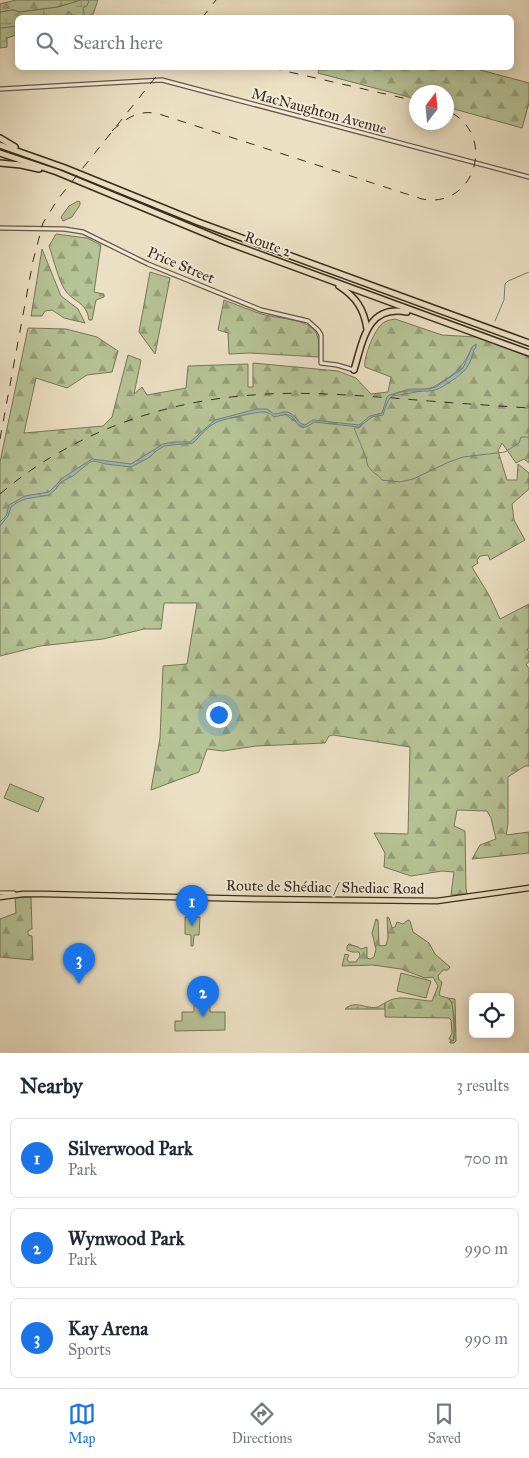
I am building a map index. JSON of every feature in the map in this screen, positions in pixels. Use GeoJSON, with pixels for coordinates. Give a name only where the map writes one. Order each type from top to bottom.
{"type":"FeatureCollection","features":[{"type":"Feature","properties":{"kind":"highway"},"geometry":{"type":"LineString","coordinates":[[0,138],[40,158]]}},
{"type":"Feature","properties":{"kind":"highway","name":"Route 2"},"geometry":{"type":"LineString","coordinates":[[0,145],[40,158],[198,222],[529,343]]}},
{"type":"Feature","properties":{"kind":"highway","name":"Route 2"},"geometry":{"type":"LineString","coordinates":[[0,153],[68,177],[202,233],[318,277],[529,353]]}},
{"type":"Feature","properties":{"kind":"highway"},"geometry":{"type":"LineString","coordinates":[[0,163],[28,166],[68,177]]}},
{"type":"Feature","properties":{"kind":"highway"},"geometry":{"type":"LineString","coordinates":[[318,277],[350,293],[356,300],[365,318],[367,330]]}},
{"type":"Feature","properties":{"kind":"highway"},"geometry":{"type":"LineString","coordinates":[[354,370],[367,330],[378,316],[388,311],[398,310],[432,318]]}},
{"type":"Feature","properties":{"kind":"main road","name":"Route de Shédiac / Shediac Road"},"geometry":{"type":"LineString","coordinates":[[0,897],[23,894],[437,901],[529,888]]}},
{"type":"Feature","properties":{"kind":"street","name":"MacNaughton Avenue"},"geometry":{"type":"LineString","coordinates":[[0,89],[162,80],[529,178]]}},
{"type":"Feature","properties":{"kind":"street","name":"Price Street"},"geometry":{"type":"LineString","coordinates":[[0,228],[64,228],[83,232],[148,264],[261,310],[308,321],[321,335],[321,363],[354,370]]}},
{"type":"Feature","properties":{"kind":"street"},"geometry":{"type":"LineString","coordinates":[[0,893],[23,894]]}},
{"type":"Feature","properties":{"kind":"green space"},"geometry":{"type":"Polygon","coordinates":[[[16,0],[81,0],[58,7],[20,12],[13,10],[0,12],[0,4],[16,0]]]}},
{"type":"Feature","properties":{"kind":"green space"},"geometry":{"type":"Polygon","coordinates":[[[81,0],[98,0],[93,15],[15,15],[15,35],[7,38],[7,47],[0,48],[0,12],[13,10],[20,12],[58,7],[81,0]]]}},
{"type":"Feature","properties":{"kind":"green space"},"geometry":{"type":"Polygon","coordinates":[[[319,70],[480,70],[529,83],[529,103],[522,128],[454,109],[454,85],[409,85],[409,97],[318,73],[319,70]]]}},
{"type":"Feature","properties":{"kind":"green space"},"geometry":{"type":"Polygon","coordinates":[[[78,201],[80,205],[72,217],[63,221],[61,217],[69,206],[78,201]]]}},
{"type":"Feature","properties":{"kind":"green space"},"geometry":{"type":"Polygon","coordinates":[[[56,234],[87,238],[101,245],[94,292],[104,294],[104,297],[96,300],[92,320],[89,320],[85,309],[68,294],[61,281],[49,246],[56,234]]]}},
{"type":"Feature","properties":{"kind":"green space"},"geometry":{"type":"Polygon","coordinates":[[[42,249],[61,296],[78,309],[85,323],[64,318],[52,310],[45,311],[42,316],[31,316],[42,249]]]}},
{"type":"Feature","properties":{"kind":"green space"},"geometry":{"type":"Polygon","coordinates":[[[150,272],[170,278],[155,354],[139,332],[150,272]]]}},
{"type":"Feature","properties":{"kind":"green space"},"geometry":{"type":"Polygon","coordinates":[[[224,300],[265,315],[306,324],[316,333],[319,357],[250,353],[229,354],[228,333],[218,330],[224,300]]]}},
{"type":"Feature","properties":{"kind":"green space"},"geometry":{"type":"Polygon","coordinates":[[[395,319],[442,335],[476,337],[529,354],[529,463],[524,459],[516,463],[502,443],[498,451],[507,480],[517,480],[518,464],[529,473],[529,489],[512,504],[514,520],[525,540],[490,560],[488,555],[480,556],[477,560],[478,563],[472,567],[490,597],[500,619],[529,604],[529,648],[527,649],[529,652],[529,662],[526,664],[529,669],[529,766],[525,766],[508,777],[508,824],[506,835],[529,832],[529,853],[472,859],[480,845],[496,839],[491,818],[487,811],[457,810],[454,826],[465,831],[467,894],[451,895],[454,872],[442,871],[411,876],[384,867],[385,853],[374,833],[408,834],[410,747],[333,735],[329,736],[325,743],[256,746],[223,751],[207,749],[199,772],[151,790],[160,738],[163,666],[187,664],[197,603],[164,603],[161,629],[144,629],[103,639],[40,646],[0,656],[0,462],[28,328],[66,329],[97,337],[118,351],[112,372],[87,375],[67,388],[36,378],[24,433],[103,426],[112,417],[128,355],[141,360],[134,394],[142,387],[147,395],[186,388],[188,366],[248,364],[248,387],[253,387],[253,363],[338,371],[356,378],[371,394],[388,392],[391,377],[365,367],[365,363],[373,337],[380,326],[384,322],[395,319]]]}},
{"type":"Feature","properties":{"kind":"green space"},"geometry":{"type":"Polygon","coordinates":[[[10,784],[44,798],[38,812],[4,798],[10,784]]]}},
{"type":"Feature","properties":{"kind":"green space"},"geometry":{"type":"Polygon","coordinates":[[[31,897],[32,929],[28,931],[28,935],[32,936],[33,960],[0,957],[0,919],[16,913],[15,898],[31,897]]]}},
{"type":"Feature","properties":{"kind":"green space"},"geometry":{"type":"Polygon","coordinates":[[[185,917],[200,917],[199,935],[194,935],[193,946],[191,946],[191,935],[185,934],[185,917]]]}},
{"type":"Feature","properties":{"kind":"green space"},"geometry":{"type":"Polygon","coordinates":[[[387,917],[392,928],[395,927],[397,922],[403,924],[408,920],[410,921],[413,932],[429,943],[435,954],[450,967],[448,970],[443,970],[438,976],[442,982],[439,995],[449,999],[451,1002],[454,1027],[453,1041],[449,1039],[452,1033],[451,1020],[449,1018],[385,1017],[385,1003],[390,1000],[402,998],[432,1001],[438,986],[433,977],[425,978],[401,969],[373,965],[342,966],[345,954],[349,955],[347,959],[349,962],[356,962],[360,956],[359,952],[347,950],[349,944],[361,949],[367,947],[367,958],[374,957],[376,949],[372,933],[376,919],[378,920],[379,945],[386,945],[388,938],[387,917]]]}},
{"type":"Feature","properties":{"kind":"green space"},"geometry":{"type":"Polygon","coordinates":[[[401,973],[431,981],[426,998],[397,991],[401,973]]]}},
{"type":"Feature","properties":{"kind":"green space"},"geometry":{"type":"Polygon","coordinates":[[[447,998],[455,999],[456,1041],[454,1043],[450,1043],[450,1041],[454,1039],[454,1016],[450,1000],[447,998]]]}},
{"type":"Feature","properties":{"kind":"green space"},"geometry":{"type":"Polygon","coordinates":[[[194,1001],[210,1001],[210,1012],[225,1012],[225,1030],[175,1031],[175,1021],[182,1021],[182,1012],[194,1012],[194,1001]]]}},
{"type":"Feature","properties":{"kind":"green space"},"geometry":{"type":"Polygon","coordinates":[[[385,1003],[385,1009],[345,1009],[353,1005],[374,1008],[385,1003]]]}},
{"type":"Feature","properties":{"kind":"water"},"geometry":{"type":"Polygon","coordinates":[[[476,344],[469,364],[464,371],[440,388],[428,391],[396,393],[410,389],[436,387],[463,368],[472,347],[476,344]]]}},
{"type":"Feature","properties":{"kind":"water"},"geometry":{"type":"Polygon","coordinates":[[[396,393],[388,401],[383,415],[372,417],[359,427],[314,422],[308,426],[301,427],[289,415],[274,417],[264,412],[248,414],[217,422],[204,431],[193,443],[164,446],[150,457],[131,467],[90,462],[73,476],[61,482],[49,495],[25,499],[16,503],[11,507],[8,516],[0,526],[0,522],[6,516],[9,505],[25,496],[49,492],[64,477],[92,459],[131,464],[163,444],[190,442],[215,420],[257,409],[267,409],[274,414],[290,413],[305,425],[313,420],[359,425],[370,416],[382,413],[387,397],[396,393]]]}},
{"type":"Feature","properties":{"kind":"waterway"},"geometry":{"type":"LineString","coordinates":[[84,15],[83,8],[87,6],[89,0]]}},
{"type":"Feature","properties":{"kind":"waterway"},"geometry":{"type":"LineString","coordinates":[[67,15],[69,12],[72,15]]}},
{"type":"Feature","properties":{"kind":"waterway"},"geometry":{"type":"LineString","coordinates":[[0,28],[15,26]]}},
{"type":"Feature","properties":{"kind":"waterway"},"geometry":{"type":"LineString","coordinates":[[495,321],[504,300],[505,284],[529,272]]}},
{"type":"Feature","properties":{"kind":"waterway"},"geometry":{"type":"LineString","coordinates":[[430,389],[453,374],[462,365],[470,352]]}},
{"type":"Feature","properties":{"kind":"waterway"},"geometry":{"type":"LineString","coordinates":[[393,396],[422,391]]}},
{"type":"Feature","properties":{"kind":"waterway"},"geometry":{"type":"LineString","coordinates":[[285,414],[296,422]]}},
{"type":"Feature","properties":{"kind":"waterway"},"geometry":{"type":"LineString","coordinates":[[230,418],[239,417]]}},
{"type":"Feature","properties":{"kind":"waterway"},"geometry":{"type":"LineString","coordinates":[[329,423],[337,424]]}},
{"type":"Feature","properties":{"kind":"waterway"},"geometry":{"type":"LineString","coordinates":[[355,428],[359,428],[362,425]]}},
{"type":"Feature","properties":{"kind":"waterway"},"geometry":{"type":"LineString","coordinates":[[354,428],[369,468],[382,480],[400,482],[413,479],[463,457],[505,452],[519,443],[521,437],[529,437]]}},
{"type":"Feature","properties":{"kind":"railway"},"geometry":{"type":"LineString","coordinates":[[204,15],[216,0]]}},
{"type":"Feature","properties":{"kind":"railway"},"geometry":{"type":"LineString","coordinates":[[0,439],[33,261],[43,223],[58,199],[161,70]]}},
{"type":"Feature","properties":{"kind":"railway"},"geometry":{"type":"LineString","coordinates":[[281,70],[409,99]]}},
{"type":"Feature","properties":{"kind":"railway"},"geometry":{"type":"LineString","coordinates":[[112,131],[122,122],[133,116],[145,113],[159,114],[422,199],[440,199],[456,193],[467,182],[474,167],[476,151],[472,135],[462,121],[454,116]]}},
{"type":"Feature","properties":{"kind":"railway"},"geometry":{"type":"LineString","coordinates":[[0,494],[56,454],[119,424],[151,413],[219,399],[288,393],[323,394],[529,408]]}},
{"type":"Feature","properties":{"kind":"place","name":"Silverwood Park"},"geometry":{"type":"Point","coordinates":[192,926]}},
{"type":"Feature","properties":{"kind":"place","name":"Kay Arena"},"geometry":{"type":"Point","coordinates":[79,984]}},
{"type":"Feature","properties":{"kind":"place","name":"Wynwood Park"},"geometry":{"type":"Point","coordinates":[203,1017]}}]}
